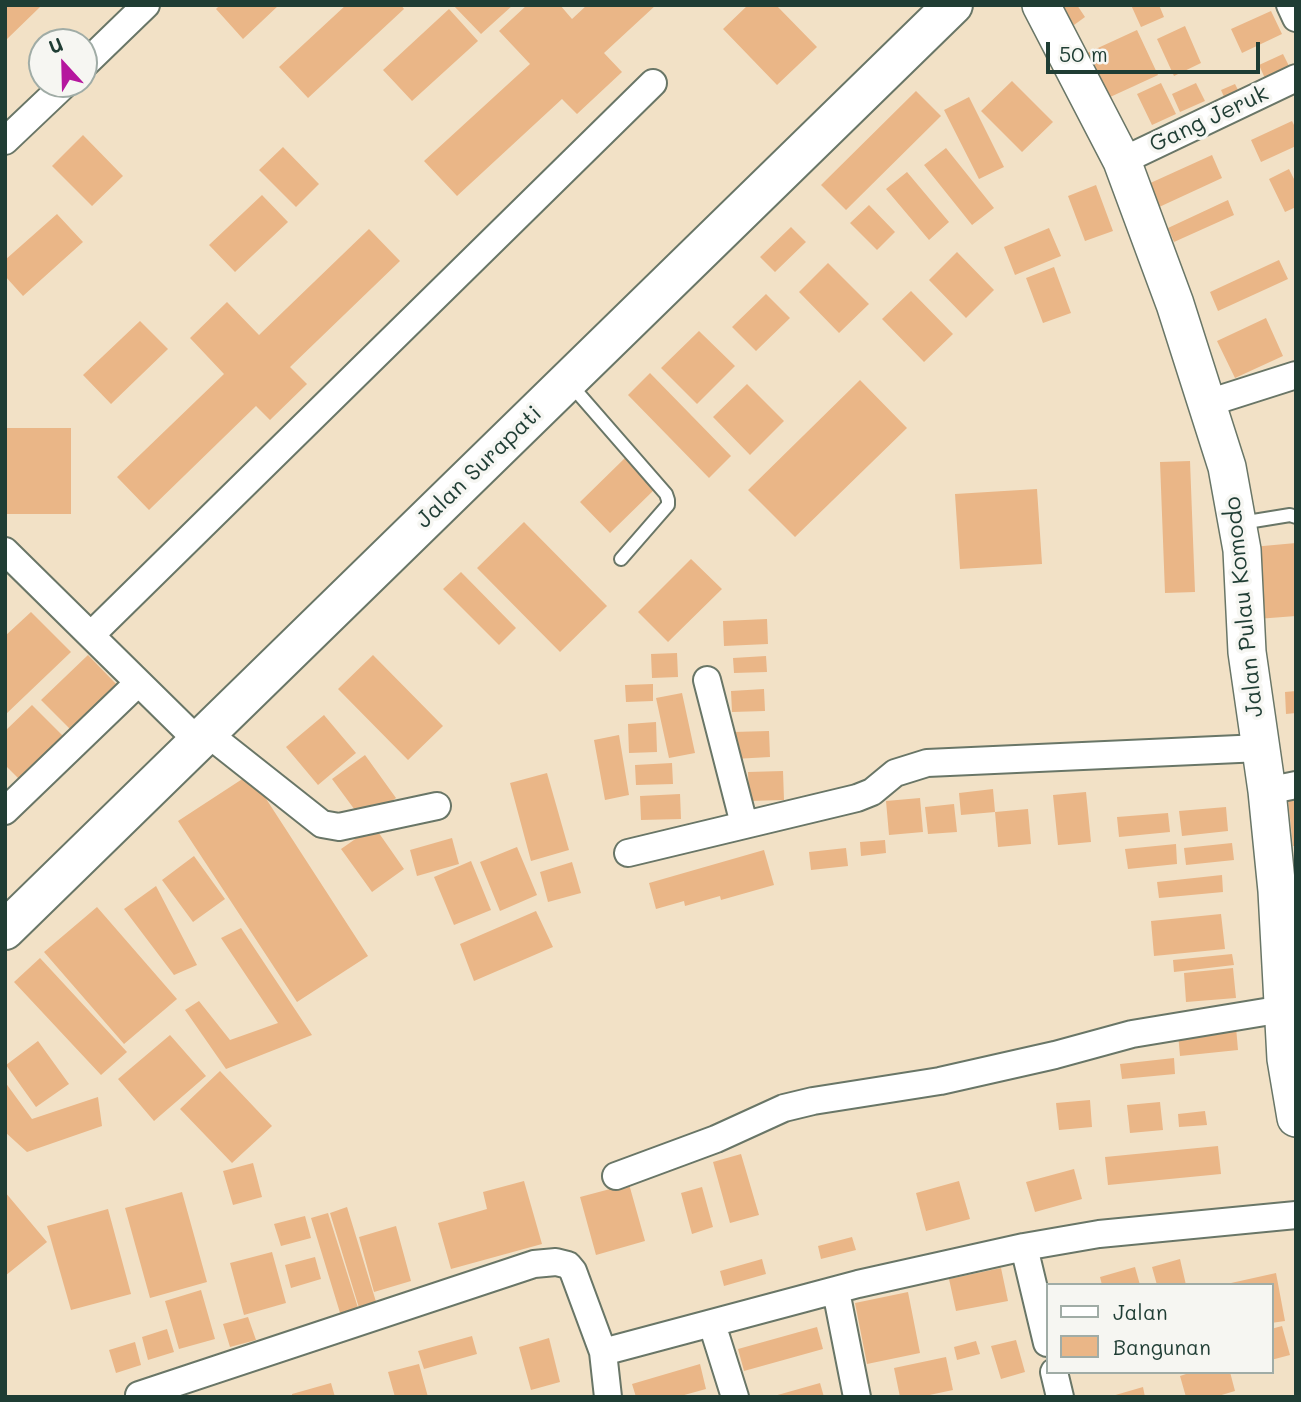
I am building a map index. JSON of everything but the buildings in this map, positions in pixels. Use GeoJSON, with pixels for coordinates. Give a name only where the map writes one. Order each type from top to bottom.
{"type":"FeatureCollection","features":[{"type":"Feature","properties":{"kind":"highway","name":"Jalan Surapati"},"geometry":{"type":"LineString","coordinates":[[5,930],[953,5]]}},
{"type":"Feature","properties":{"kind":"street"},"geometry":{"type":"LineString","coordinates":[[98,51],[146,5]]}},
{"type":"Feature","properties":{"kind":"street","name":"Jalan Pulau Komodo"},"geometry":{"type":"LineString","coordinates":[[1041,5],[1122,161],[1160,262],[1227,467],[1242,550],[1247,652],[1261,748],[1281,788],[1277,891],[1283,1009],[1291,1058],[1296,1118]]}},
{"type":"Feature","properties":{"kind":"street"},"geometry":{"type":"LineString","coordinates":[[1290,5],[1296,18]]}},
{"type":"Feature","properties":{"kind":"street","name":"Gang Jeruk"},"geometry":{"type":"LineString","coordinates":[[1122,161],[1296,78]]}},
{"type":"Feature","properties":{"kind":"street"},"geometry":{"type":"LineString","coordinates":[[91,635],[653,83]]}},
{"type":"Feature","properties":{"kind":"street"},"geometry":{"type":"LineString","coordinates":[[5,141],[50,98]]}},
{"type":"Feature","properties":{"kind":"street"},"geometry":{"type":"LineString","coordinates":[[1208,403],[1296,375]]}},
{"type":"Feature","properties":{"kind":"street"},"geometry":{"type":"LineString","coordinates":[[5,551],[138,683],[203,737],[321,824],[339,827],[437,806]]}},
{"type":"Feature","properties":{"kind":"street"},"geometry":{"type":"LineString","coordinates":[[707,680],[744,824]]}},
{"type":"Feature","properties":{"kind":"street"},"geometry":{"type":"LineString","coordinates":[[5,811],[138,683]]}},
{"type":"Feature","properties":{"kind":"street"},"geometry":{"type":"LineString","coordinates":[[628,853],[857,798],[872,792],[895,773],[927,763],[1261,748]]}},
{"type":"Feature","properties":{"kind":"street"},"geometry":{"type":"LineString","coordinates":[[616,1176],[716,1139],[785,1108],[940,1081],[1132,1034],[1283,1009]]}},
{"type":"Feature","properties":{"kind":"street"},"geometry":{"type":"LineString","coordinates":[[603,1352],[836,1291],[1024,1247],[1099,1234],[1296,1215]]}},
{"type":"Feature","properties":{"kind":"street"},"geometry":{"type":"LineString","coordinates":[[1024,1247],[1046,1338]]}},
{"type":"Feature","properties":{"kind":"street"},"geometry":{"type":"LineString","coordinates":[[139,1395],[534,1264],[556,1262],[568,1265],[573,1270],[603,1352],[608,1397]]}},
{"type":"Feature","properties":{"kind":"street"},"geometry":{"type":"LineString","coordinates":[[836,1291],[857,1397]]}},
{"type":"Feature","properties":{"kind":"street"},"geometry":{"type":"LineString","coordinates":[[712,1324],[736,1397]]}},
{"type":"Feature","properties":{"kind":"street"},"geometry":{"type":"LineString","coordinates":[[1054,1374],[1060,1397]]}},
{"type":"Feature","properties":{"kind":"lane"},"geometry":{"type":"LineString","coordinates":[[567,381],[666,494],[668,500],[668,505],[621,559]]}},
{"type":"Feature","properties":{"kind":"lane"},"geometry":{"type":"LineString","coordinates":[[1237,524],[1290,515],[1296,517]]}}]}
